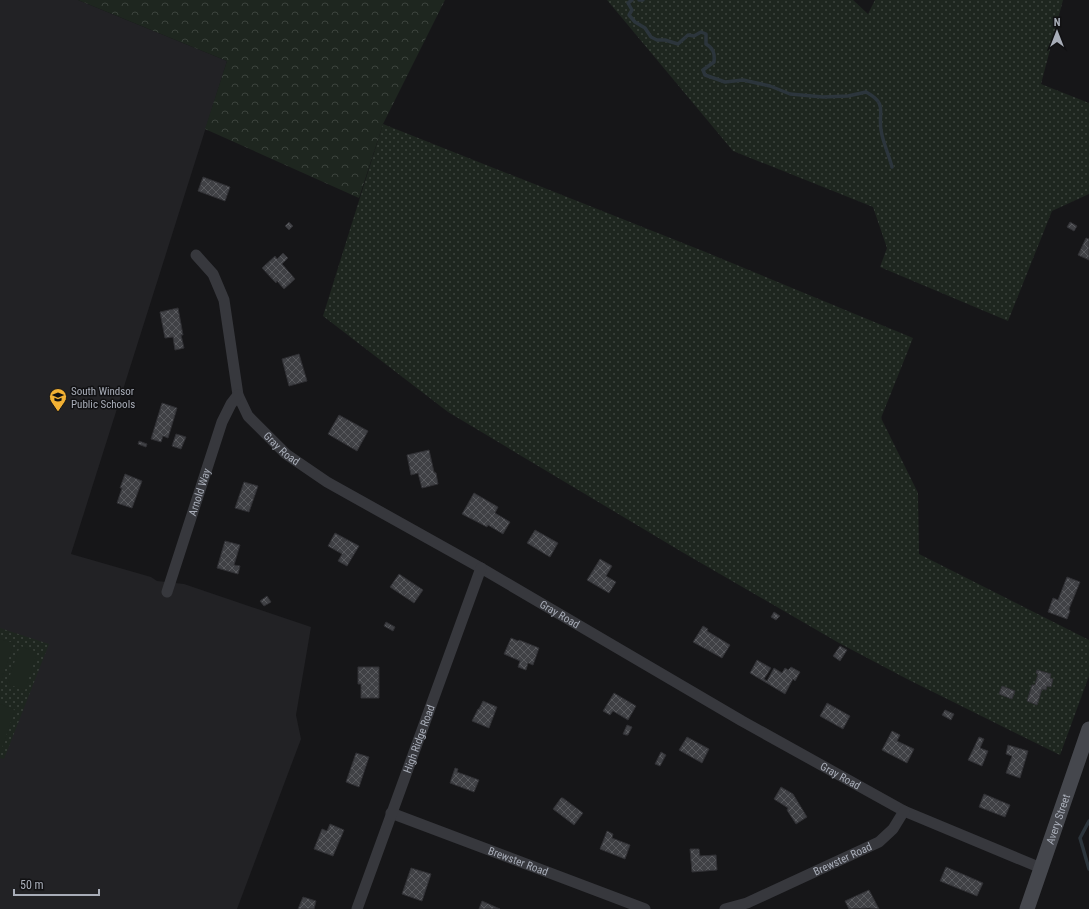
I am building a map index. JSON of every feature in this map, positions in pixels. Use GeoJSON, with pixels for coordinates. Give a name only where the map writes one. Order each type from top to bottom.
{"type":"FeatureCollection","features":[{"type":"Feature","properties":{"kind":"main road","name":"Avery Street"},"geometry":{"type":"LineString","coordinates":[[1027,909],[1089,729]]}},
{"type":"Feature","properties":{"kind":"street","name":"Gray Road"},"geometry":{"type":"LineString","coordinates":[[196,254],[213,274],[224,300],[238,395],[248,416],[286,454],[327,482],[481,568],[742,721],[904,811],[1041,868]]}},
{"type":"Feature","properties":{"kind":"street","name":"Arnold Way"},"geometry":{"type":"LineString","coordinates":[[167,592],[222,422],[231,404],[238,395]]}},
{"type":"Feature","properties":{"kind":"street","name":"High Ridge Road"},"geometry":{"type":"LineString","coordinates":[[357,909],[481,568]]}},
{"type":"Feature","properties":{"kind":"street","name":"Brewster Road"},"geometry":{"type":"LineString","coordinates":[[725,909],[747,903],[879,842],[893,829],[904,811]]}},
{"type":"Feature","properties":{"kind":"street","name":"Brewster Road"},"geometry":{"type":"LineString","coordinates":[[391,813],[645,909]]}},
{"type":"Feature","properties":{"kind":"shaded area","name":"South Windsor Public Schools"},"geometry":{"type":"Polygon","coordinates":[[[0,0],[78,0],[227,61],[71,554],[151,577],[157,581],[184,584],[311,627],[296,715],[301,739],[237,909],[0,909],[0,0]]]}},
{"type":"Feature","properties":{"kind":"green space"},"geometry":{"type":"Polygon","coordinates":[[[78,0],[445,0],[383,124],[359,198],[205,129],[227,61],[78,0]]]}},
{"type":"Feature","properties":{"kind":"green space"},"geometry":{"type":"Polygon","coordinates":[[[607,0],[853,0],[868,14],[875,0],[1063,0],[1041,84],[1089,103],[1089,194],[1052,211],[1008,321],[880,267],[887,248],[873,207],[733,151],[607,0]]]}},
{"type":"Feature","properties":{"kind":"green space"},"geometry":{"type":"Polygon","coordinates":[[[383,124],[703,251],[913,338],[881,418],[918,493],[919,554],[1089,640],[1089,676],[1060,755],[907,679],[839,643],[682,552],[448,412],[323,316],[383,124]]]}},
{"type":"Feature","properties":{"kind":"green space"},"geometry":{"type":"Polygon","coordinates":[[[0,628],[49,644],[4,759],[0,758],[0,628]]]}},
{"type":"Feature","properties":{"kind":"green space"},"geometry":{"type":"Polygon","coordinates":[[[0,639],[14,643],[1,681],[0,681],[0,639]]]}},
{"type":"Feature","properties":{"kind":"green space"},"geometry":{"type":"Polygon","coordinates":[[[20,646],[37,652],[25,690],[7,684],[20,646]]]}},
{"type":"Feature","properties":{"kind":"green space"},"geometry":{"type":"Polygon","coordinates":[[[0,704],[15,710],[2,748],[0,747],[0,704]]]}},
{"type":"Feature","properties":{"kind":"building"},"geometry":{"type":"Polygon","coordinates":[[[203,177],[230,187],[225,201],[198,191],[203,177]]]}},
{"type":"Feature","properties":{"kind":"building"},"geometry":{"type":"Polygon","coordinates":[[[289,222],[293,226],[289,230],[285,226],[289,222]]]}},
{"type":"Feature","properties":{"kind":"building"},"geometry":{"type":"Polygon","coordinates":[[[1070,222],[1077,226],[1074,231],[1067,227],[1070,222]]]}},
{"type":"Feature","properties":{"kind":"building"},"geometry":{"type":"Polygon","coordinates":[[[1086,238],[1089,239],[1089,260],[1078,255],[1086,238]]]}},
{"type":"Feature","properties":{"kind":"building"},"geometry":{"type":"Polygon","coordinates":[[[283,253],[288,258],[282,264],[295,279],[284,289],[262,268],[275,256],[277,259],[283,253]]]}},
{"type":"Feature","properties":{"kind":"building"},"geometry":{"type":"Polygon","coordinates":[[[178,308],[184,348],[175,350],[173,337],[165,338],[160,312],[178,308]]]}},
{"type":"Feature","properties":{"kind":"building"},"geometry":{"type":"Polygon","coordinates":[[[299,354],[307,381],[289,386],[282,359],[299,354]]]}},
{"type":"Feature","properties":{"kind":"building"},"geometry":{"type":"Polygon","coordinates":[[[162,403],[177,408],[168,438],[163,436],[161,442],[151,439],[162,403]]]}},
{"type":"Feature","properties":{"kind":"building"},"geometry":{"type":"Polygon","coordinates":[[[339,415],[368,431],[357,451],[328,434],[339,415]]]}},
{"type":"Feature","properties":{"kind":"building"},"geometry":{"type":"Polygon","coordinates":[[[176,434],[186,437],[181,449],[172,446],[176,434]]]}},
{"type":"Feature","properties":{"kind":"building"},"geometry":{"type":"Polygon","coordinates":[[[139,441],[147,444],[146,447],[138,444],[139,441]]]}},
{"type":"Feature","properties":{"kind":"building"},"geometry":{"type":"Polygon","coordinates":[[[429,450],[438,484],[422,488],[418,473],[411,475],[407,455],[429,450]]]}},
{"type":"Feature","properties":{"kind":"building"},"geometry":{"type":"Polygon","coordinates":[[[125,474],[142,481],[132,508],[117,503],[125,474]]]}},
{"type":"Feature","properties":{"kind":"building"},"geometry":{"type":"Polygon","coordinates":[[[244,482],[258,486],[249,512],[235,508],[244,482]]]}},
{"type":"Feature","properties":{"kind":"building"},"geometry":{"type":"Polygon","coordinates":[[[474,493],[498,507],[495,513],[510,522],[503,534],[488,525],[487,527],[462,514],[474,493]]]}},
{"type":"Feature","properties":{"kind":"building"},"geometry":{"type":"Polygon","coordinates":[[[535,530],[558,543],[550,557],[527,543],[535,530]]]}},
{"type":"Feature","properties":{"kind":"building"},"geometry":{"type":"Polygon","coordinates":[[[335,533],[359,546],[347,566],[338,561],[342,554],[328,546],[335,533]]]}},
{"type":"Feature","properties":{"kind":"building"},"geometry":{"type":"Polygon","coordinates":[[[225,541],[240,545],[234,565],[240,566],[238,574],[217,568],[225,541]]]}},
{"type":"Feature","properties":{"kind":"building"},"geometry":{"type":"Polygon","coordinates":[[[600,559],[612,566],[606,576],[616,582],[609,593],[587,580],[600,559]]]}},
{"type":"Feature","properties":{"kind":"building"},"geometry":{"type":"Polygon","coordinates":[[[399,574],[423,590],[414,603],[390,587],[399,574]]]}},
{"type":"Feature","properties":{"kind":"building"},"geometry":{"type":"Polygon","coordinates":[[[1067,577],[1080,582],[1069,609],[1070,611],[1067,619],[1048,612],[1053,598],[1058,600],[1067,577]]]}},
{"type":"Feature","properties":{"kind":"building"},"geometry":{"type":"Polygon","coordinates":[[[267,596],[271,602],[264,606],[260,601],[267,596]]]}},
{"type":"Feature","properties":{"kind":"building"},"geometry":{"type":"Polygon","coordinates":[[[774,612],[780,616],[776,620],[771,617],[774,612]]]}},
{"type":"Feature","properties":{"kind":"building"},"geometry":{"type":"Polygon","coordinates":[[[386,622],[395,627],[393,631],[384,626],[386,622]]]}},
{"type":"Feature","properties":{"kind":"building"},"geometry":{"type":"Polygon","coordinates":[[[703,626],[708,629],[707,631],[730,645],[722,658],[693,642],[703,626]]]}},
{"type":"Feature","properties":{"kind":"building"},"geometry":{"type":"Polygon","coordinates":[[[511,638],[539,648],[533,665],[528,663],[526,670],[518,667],[520,661],[504,654],[511,638]]]}},
{"type":"Feature","properties":{"kind":"building"},"geometry":{"type":"Polygon","coordinates":[[[840,646],[847,650],[840,661],[833,656],[840,646]]]}},
{"type":"Feature","properties":{"kind":"building"},"geometry":{"type":"Polygon","coordinates":[[[757,660],[771,668],[764,679],[767,681],[774,668],[782,673],[785,668],[788,670],[791,667],[800,672],[795,681],[793,679],[785,694],[750,673],[757,660]]]}},
{"type":"Feature","properties":{"kind":"building"},"geometry":{"type":"Polygon","coordinates":[[[358,667],[379,667],[379,698],[361,698],[361,684],[358,684],[358,667]]]}},
{"type":"Feature","properties":{"kind":"building"},"geometry":{"type":"Polygon","coordinates":[[[1037,670],[1051,674],[1050,678],[1053,679],[1051,687],[1047,686],[1046,690],[1042,689],[1037,705],[1027,701],[1032,685],[1035,685],[1038,674],[1036,673],[1037,670]]]}},
{"type":"Feature","properties":{"kind":"building"},"geometry":{"type":"Polygon","coordinates":[[[1002,686],[1015,691],[1012,699],[999,694],[1002,686]]]}},
{"type":"Feature","properties":{"kind":"building"},"geometry":{"type":"Polygon","coordinates":[[[614,693],[636,706],[628,720],[613,711],[610,715],[603,711],[614,693]]]}},
{"type":"Feature","properties":{"kind":"building"},"geometry":{"type":"Polygon","coordinates":[[[483,701],[497,707],[489,728],[472,721],[483,701]]]}},
{"type":"Feature","properties":{"kind":"building"},"geometry":{"type":"Polygon","coordinates":[[[827,703],[850,716],[843,729],[820,716],[827,703]]]}},
{"type":"Feature","properties":{"kind":"building"},"geometry":{"type":"Polygon","coordinates":[[[945,710],[954,714],[951,720],[942,715],[945,710]]]}},
{"type":"Feature","properties":{"kind":"building"},"geometry":{"type":"Polygon","coordinates":[[[627,725],[632,727],[628,735],[626,735],[623,734],[627,725]]]}},
{"type":"Feature","properties":{"kind":"building"},"geometry":{"type":"Polygon","coordinates":[[[892,731],[900,735],[897,741],[914,749],[907,763],[882,750],[892,731]]]}},
{"type":"Feature","properties":{"kind":"building"},"geometry":{"type":"Polygon","coordinates":[[[687,737],[709,749],[702,763],[679,750],[687,737]]]}},
{"type":"Feature","properties":{"kind":"building"},"geometry":{"type":"Polygon","coordinates":[[[979,737],[984,739],[980,748],[988,751],[982,766],[968,760],[979,737]]]}},
{"type":"Feature","properties":{"kind":"building"},"geometry":{"type":"Polygon","coordinates":[[[1008,745],[1028,751],[1020,778],[1006,773],[1012,756],[1006,754],[1008,745]]]}},
{"type":"Feature","properties":{"kind":"building"},"geometry":{"type":"Polygon","coordinates":[[[661,752],[666,755],[660,766],[655,764],[661,752]]]}},
{"type":"Feature","properties":{"kind":"building"},"geometry":{"type":"Polygon","coordinates":[[[356,753],[369,757],[359,787],[346,782],[356,753]]]}},
{"type":"Feature","properties":{"kind":"building"},"geometry":{"type":"Polygon","coordinates":[[[455,768],[458,769],[457,772],[479,780],[474,792],[450,783],[455,768]]]}},
{"type":"Feature","properties":{"kind":"building"},"geometry":{"type":"Polygon","coordinates":[[[781,787],[793,794],[807,817],[796,824],[787,810],[788,808],[774,799],[781,787]]]}},
{"type":"Feature","properties":{"kind":"building"},"geometry":{"type":"Polygon","coordinates":[[[984,794],[1010,805],[1005,817],[979,807],[984,794]]]}},
{"type":"Feature","properties":{"kind":"building"},"geometry":{"type":"Polygon","coordinates":[[[561,798],[583,813],[574,825],[553,809],[561,798]]]}},
{"type":"Feature","properties":{"kind":"building"},"geometry":{"type":"Polygon","coordinates":[[[330,824],[344,830],[333,856],[314,849],[322,829],[327,831],[330,824]]]}},
{"type":"Feature","properties":{"kind":"building"},"geometry":{"type":"Polygon","coordinates":[[[607,831],[613,834],[612,838],[630,845],[625,859],[600,849],[607,831]]]}},
{"type":"Feature","properties":{"kind":"building"},"geometry":{"type":"Polygon","coordinates":[[[690,849],[699,849],[700,856],[716,855],[717,870],[692,872],[690,849]]]}},
{"type":"Feature","properties":{"kind":"building"},"geometry":{"type":"Polygon","coordinates":[[[946,867],[983,883],[977,896],[940,881],[946,867]]]}},
{"type":"Feature","properties":{"kind":"building"},"geometry":{"type":"Polygon","coordinates":[[[411,868],[431,874],[422,901],[402,894],[411,868]]]}},
{"type":"Feature","properties":{"kind":"building"},"geometry":{"type":"Polygon","coordinates":[[[869,890],[879,909],[849,909],[845,901],[869,890]]]}},
{"type":"Feature","properties":{"kind":"building"},"geometry":{"type":"Polygon","coordinates":[[[303,897],[316,901],[314,909],[298,909],[303,897]]]}},
{"type":"Feature","properties":{"kind":"building"},"geometry":{"type":"Polygon","coordinates":[[[482,901],[500,909],[479,909],[482,901]]]}},
{"type":"Feature","properties":{"kind":"waterway"},"geometry":{"type":"LineString","coordinates":[[632,0],[628,3],[632,10],[629,15],[635,22],[645,28],[651,37],[657,40],[665,40],[678,44],[688,35],[694,36],[701,32],[706,34],[706,44],[714,53],[714,62],[703,70],[705,75],[725,82],[743,80],[770,86],[790,94],[823,97],[848,96],[866,92],[873,96],[880,104],[880,123],[882,135],[892,167]]}},
{"type":"Feature","properties":{"kind":"waterway"},"geometry":{"type":"LineString","coordinates":[[1089,821],[1080,838],[1089,869]]}},
{"type":"Feature","properties":{"kind":"place","name":"South Windsor Public Schools"},"geometry":{"type":"Point","coordinates":[58,412]}}]}
